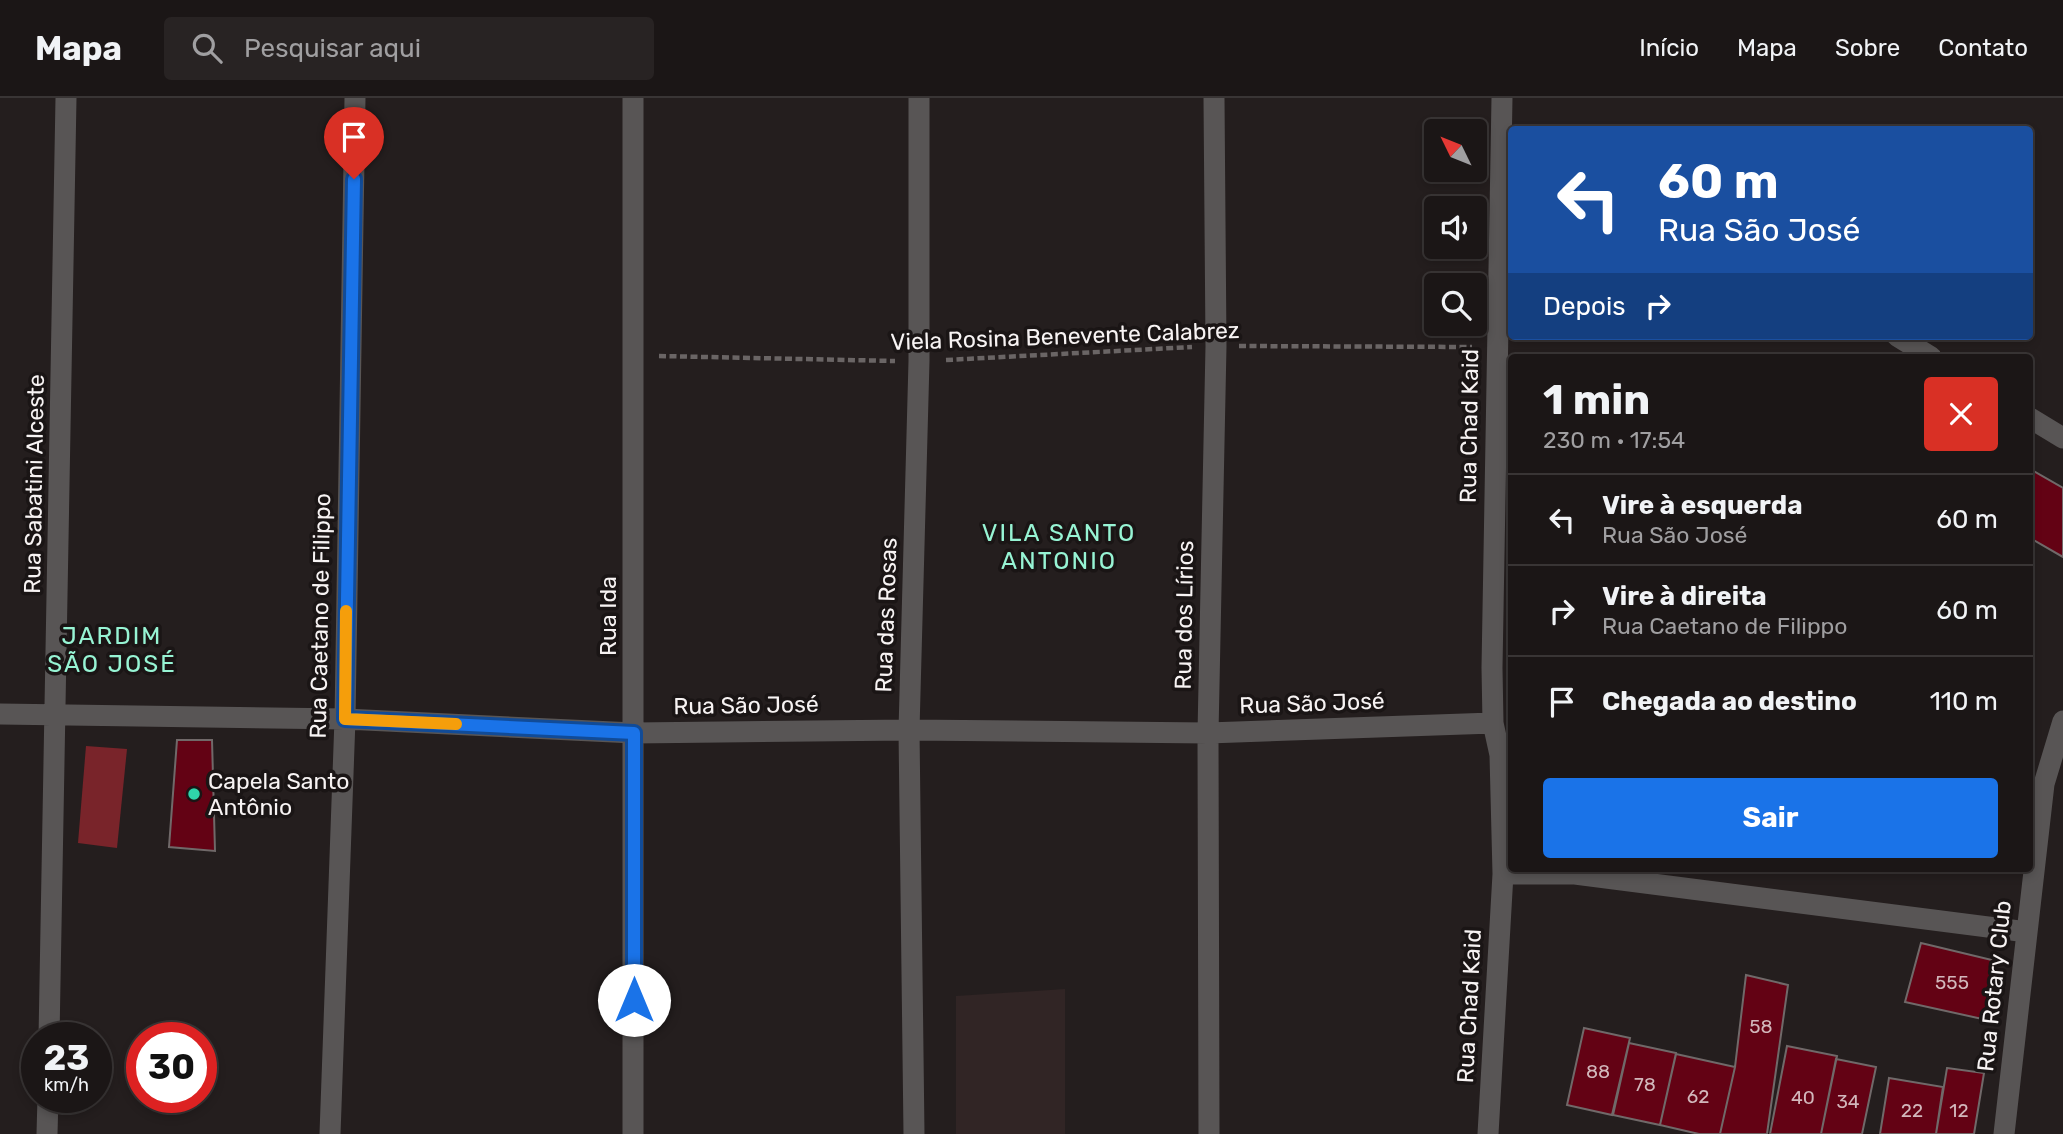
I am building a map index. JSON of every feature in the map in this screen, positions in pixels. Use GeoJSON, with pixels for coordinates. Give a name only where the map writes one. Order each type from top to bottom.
{"type":"FeatureCollection","features":[{"type":"Feature","properties":{"kind":"street","name":"Rua Sabatini Alceste"},"geometry":{"type":"LineString","coordinates":[[49,1022],[66,98]]}},
{"type":"Feature","properties":{"kind":"street","name":"Rua Caetano de Filippo"},"geometry":{"type":"LineString","coordinates":[[330,1134],[345,719],[355,98]]}},
{"type":"Feature","properties":{"kind":"street","name":"Rua Ida"},"geometry":{"type":"LineString","coordinates":[[633,98],[633,1134]]}},
{"type":"Feature","properties":{"kind":"street","name":"Rua das Rosas"},"geometry":{"type":"LineString","coordinates":[[914,1134],[909,730],[919,361],[919,98]]}},
{"type":"Feature","properties":{"kind":"street","name":"Rua dos Lírios"},"geometry":{"type":"LineString","coordinates":[[1209,1134],[1208,733],[1216,346],[1214,98]]}},
{"type":"Feature","properties":{"kind":"street","name":"Rua Chad Kaid"},"geometry":{"type":"LineString","coordinates":[[1488,1134],[1503,874],[1500,755],[1493,723],[1493,531],[1502,98]]}},
{"type":"Feature","properties":{"kind":"street"},"geometry":{"type":"LineString","coordinates":[[1903,340],[1926,354]]}},
{"type":"Feature","properties":{"kind":"street"},"geometry":{"type":"LineString","coordinates":[[2033,420],[2063,439]]}},
{"type":"Feature","properties":{"kind":"street","name":"Rua São José"},"geometry":{"type":"LineString","coordinates":[[0,714],[345,719],[634,733],[909,730],[1208,733],[1493,723]]}},
{"type":"Feature","properties":{"kind":"street","name":"Rua Rotary Club"},"geometry":{"type":"LineString","coordinates":[[2004,1134],[2044,784],[2063,721]]}},
{"type":"Feature","properties":{"kind":"street","name":"Rua Chad Kaid"},"geometry":{"type":"LineString","coordinates":[[1500,755],[1508,768]]}},
{"type":"Feature","properties":{"kind":"street"},"geometry":{"type":"LineString","coordinates":[[1503,874],[1550,872]]}},
{"type":"Feature","properties":{"kind":"street"},"geometry":{"type":"LineString","coordinates":[[1580,872],[2027,932]]}},
{"type":"Feature","properties":{"kind":"street"},"geometry":{"type":"LineString","coordinates":[[47,1134],[48,1113]]}},
{"type":"Feature","properties":{"kind":"path","name":"Viela Rosina Benevente Calabrez"},"geometry":{"type":"LineString","coordinates":[[634,356],[919,361],[1216,346],[1497,348]]}},
{"type":"Feature","properties":{"kind":"shaded area"},"geometry":{"type":"Polygon","coordinates":[[[86,746],[127,749],[117,848],[78,843],[86,746]]]}},
{"type":"Feature","properties":{"kind":"shaded area"},"geometry":{"type":"Polygon","coordinates":[[[1065,989],[1065,1134],[956,1134],[956,996],[1065,989]]]}},
{"type":"Feature","properties":{"kind":"building"},"geometry":{"type":"Polygon","coordinates":[[[2033,471],[2063,488],[2063,557],[2033,540],[2033,471]]]}},
{"type":"Feature","properties":{"kind":"building","name":"Capela Santo Antônio"},"geometry":{"type":"Polygon","coordinates":[[[177,740],[212,740],[215,851],[169,847],[177,740]]]}},
{"type":"Feature","properties":{"kind":"building"},"geometry":{"type":"Polygon","coordinates":[[[1921,943],[1996,961],[1987,1020],[1905,1002],[1921,943]]]}},
{"type":"Feature","properties":{"kind":"building"},"geometry":{"type":"Polygon","coordinates":[[[1746,975],[1788,985],[1767,1134],[1720,1134],[1735,1067],[1746,975]]]}},
{"type":"Feature","properties":{"kind":"building"},"geometry":{"type":"Polygon","coordinates":[[[1584,1028],[1630,1038],[1612,1115],[1567,1105],[1584,1028]]]}},
{"type":"Feature","properties":{"kind":"building"},"geometry":{"type":"Polygon","coordinates":[[[1629,1043],[1676,1053],[1660,1125],[1613,1115],[1629,1043]]]}},
{"type":"Feature","properties":{"kind":"building"},"geometry":{"type":"Polygon","coordinates":[[[1787,1046],[1837,1056],[1821,1134],[1770,1134],[1787,1046]]]}},
{"type":"Feature","properties":{"kind":"building"},"geometry":{"type":"Polygon","coordinates":[[[1676,1054],[1735,1067],[1720,1134],[1699,1134],[1660,1125],[1676,1054]]]}},
{"type":"Feature","properties":{"kind":"building"},"geometry":{"type":"Polygon","coordinates":[[[1836,1059],[1876,1067],[1862,1134],[1821,1134],[1836,1059]]]}},
{"type":"Feature","properties":{"kind":"building"},"geometry":{"type":"Polygon","coordinates":[[[1947,1068],[1984,1073],[1974,1134],[1936,1134],[1947,1068]]]}},
{"type":"Feature","properties":{"kind":"building"},"geometry":{"type":"Polygon","coordinates":[[[1889,1078],[1943,1087],[1936,1134],[1880,1134],[1889,1078]]]}},
{"type":"Feature","properties":{"kind":"slow traffic"},"geometry":{"type":"LineString","coordinates":[[346,611],[345,719],[456,724]]}},
{"type":"Feature","properties":{"kind":"place","name":"Capela Santo Antônio"},"geometry":{"type":"Point","coordinates":[194,794]}},
{"type":"Feature","properties":{"kind":"district","name":"VILA SANTO ANTONIO"},"geometry":{"type":"Point","coordinates":[1059,547]}},
{"type":"Feature","properties":{"kind":"district","name":"JARDIM SÃO JOSÉ"},"geometry":{"type":"Point","coordinates":[112,650]}},
{"type":"Feature","properties":{"kind":"route"},"geometry":{"type":"LineString","coordinates":[[354,179],[345,719],[634,733],[634,1000]]}}]}
